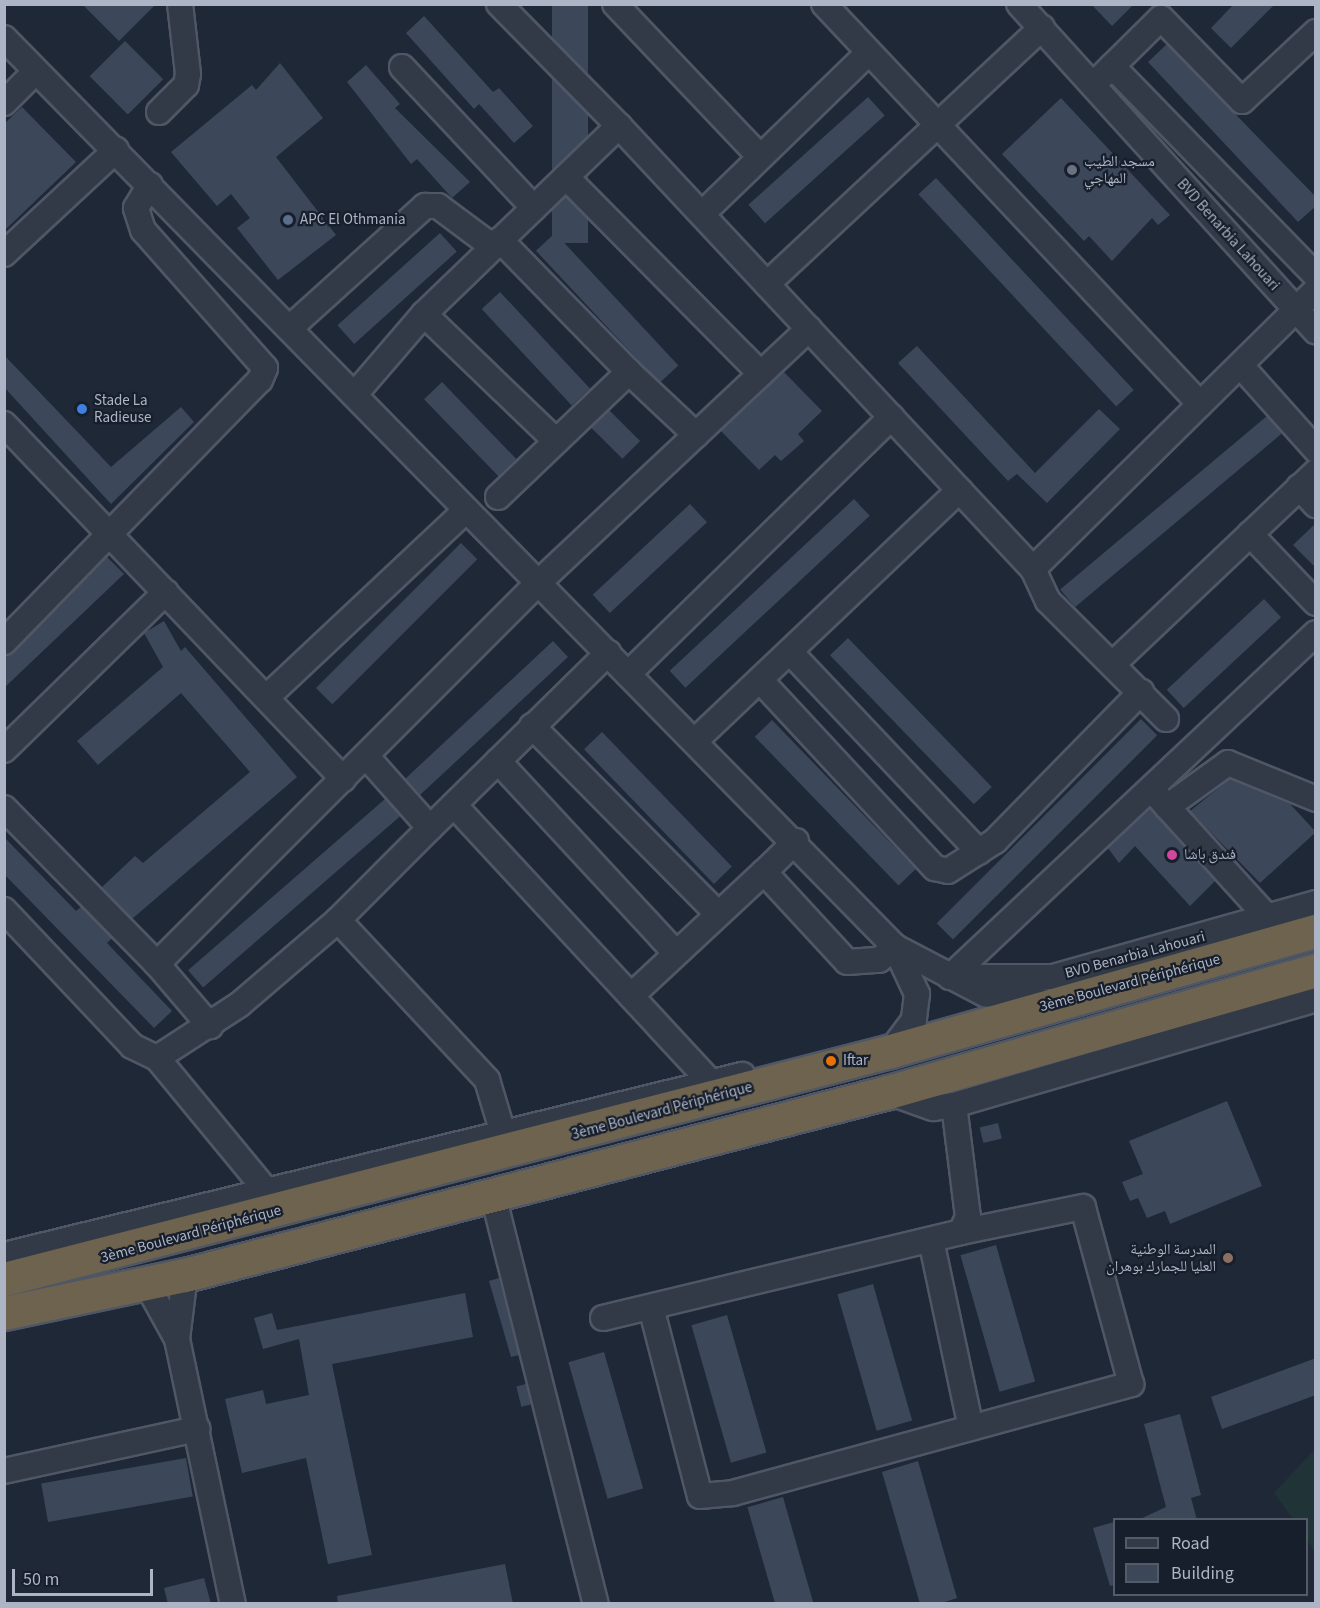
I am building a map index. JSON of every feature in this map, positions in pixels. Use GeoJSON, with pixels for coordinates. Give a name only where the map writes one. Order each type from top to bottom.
{"type":"FeatureCollection","features":[{"type":"Feature","properties":{"kind":"highway","name":"3ème Boulevard Périphérique"},"geometry":{"type":"LineString","coordinates":[[4,1280],[891,1051],[1316,931]]}},
{"type":"Feature","properties":{"kind":"highway"},"geometry":{"type":"LineString","coordinates":[[4,1313],[185,1275],[888,1092],[1316,970]]}},
{"type":"Feature","properties":{"kind":"street"},"geometry":{"type":"LineString","coordinates":[[159,112],[186,85],[188,74],[180,4]]}},
{"type":"Feature","properties":{"kind":"street"},"geometry":{"type":"LineString","coordinates":[[499,4],[620,126],[1033,569],[1048,601],[1114,663],[1166,719]]}},
{"type":"Feature","properties":{"kind":"street"},"geometry":{"type":"LineString","coordinates":[[615,4],[760,157]]}},
{"type":"Feature","properties":{"kind":"street"},"geometry":{"type":"LineString","coordinates":[[824,4],[935,127],[1200,404]]}},
{"type":"Feature","properties":{"kind":"street","name":"BVD Benarbia Lahouari"},"geometry":{"type":"LineString","coordinates":[[1019,4],[1316,331]]}},
{"type":"Feature","properties":{"kind":"street"},"geometry":{"type":"LineString","coordinates":[[1093,85],[1162,9],[1242,101],[1316,32]]}},
{"type":"Feature","properties":{"kind":"street"},"geometry":{"type":"LineString","coordinates":[[768,284],[1042,28]]}},
{"type":"Feature","properties":{"kind":"street"},"geometry":{"type":"LineString","coordinates":[[4,38],[356,393],[464,512],[796,841],[895,947],[917,994],[914,1020],[891,1051]]}},
{"type":"Feature","properties":{"kind":"street"},"geometry":{"type":"LineString","coordinates":[[702,214],[868,53]]}},
{"type":"Feature","properties":{"kind":"street"},"geometry":{"type":"LineString","coordinates":[[1112,66],[1316,276]]}},
{"type":"Feature","properties":{"kind":"street"},"geometry":{"type":"LineString","coordinates":[[402,67],[534,208]]}},
{"type":"Feature","properties":{"kind":"street"},"geometry":{"type":"LineString","coordinates":[[4,103],[36,71]]}},
{"type":"Feature","properties":{"kind":"street"},"geometry":{"type":"LineString","coordinates":[[356,393],[424,314],[620,126]]}},
{"type":"Feature","properties":{"kind":"street"},"geometry":{"type":"LineString","coordinates":[[4,254],[116,150]]}},
{"type":"Feature","properties":{"kind":"street"},"geometry":{"type":"LineString","coordinates":[[566,177],[761,374]]}},
{"type":"Feature","properties":{"kind":"street"},"geometry":{"type":"LineString","coordinates":[[4,642],[260,380],[265,368],[142,230],[136,207],[150,185]]}},
{"type":"Feature","properties":{"kind":"street"},"geometry":{"type":"LineString","coordinates":[[291,327],[425,206],[438,206],[497,243],[696,435]]}},
{"type":"Feature","properties":{"kind":"street"},"geometry":{"type":"LineString","coordinates":[[1033,569],[1316,290]]}},
{"type":"Feature","properties":{"kind":"street"},"geometry":{"type":"LineString","coordinates":[[424,314],[556,441]]}},
{"type":"Feature","properties":{"kind":"street"},"geometry":{"type":"LineString","coordinates":[[157,964],[537,584],[809,329]]}},
{"type":"Feature","properties":{"kind":"street"},"geometry":{"type":"LineString","coordinates":[[1241,366],[1316,450]]}},
{"type":"Feature","properties":{"kind":"street"},"geometry":{"type":"LineString","coordinates":[[498,497],[629,372]]}},
{"type":"Feature","properties":{"kind":"street"},"geometry":{"type":"LineString","coordinates":[[628,674],[891,417]]}},
{"type":"Feature","properties":{"kind":"street"},"geometry":{"type":"LineString","coordinates":[[4,424],[344,779]]}},
{"type":"Feature","properties":{"kind":"street"},"geometry":{"type":"LineString","coordinates":[[1114,663],[1250,534],[1310,488]]}},
{"type":"Feature","properties":{"kind":"street"},"geometry":{"type":"LineString","coordinates":[[696,740],[959,490]]}},
{"type":"Feature","properties":{"kind":"street"},"geometry":{"type":"LineString","coordinates":[[267,698],[464,512]]}},
{"type":"Feature","properties":{"kind":"street"},"geometry":{"type":"LineString","coordinates":[[1250,534],[1316,603]]}},
{"type":"Feature","properties":{"kind":"street"},"geometry":{"type":"LineString","coordinates":[[4,750],[166,592]]}},
{"type":"Feature","properties":{"kind":"street"},"geometry":{"type":"LineString","coordinates":[[950,977],[1160,798],[1316,633]]}},
{"type":"Feature","properties":{"kind":"street"},"geometry":{"type":"LineString","coordinates":[[790,652],[979,852]]}},
{"type":"Feature","properties":{"kind":"street"},"geometry":{"type":"LineString","coordinates":[[157,1058],[210,1026],[338,920],[608,653]]}},
{"type":"Feature","properties":{"kind":"street"},"geometry":{"type":"LineString","coordinates":[[760,680],[935,868],[959,867],[979,852],[1141,692]]}},
{"type":"Feature","properties":{"kind":"street"},"geometry":{"type":"LineString","coordinates":[[532,726],[717,913]]}},
{"type":"Feature","properties":{"kind":"street"},"geometry":{"type":"LineString","coordinates":[[366,756],[430,828]]}},
{"type":"Feature","properties":{"kind":"street"},"geometry":{"type":"LineString","coordinates":[[498,761],[676,953]]}},
{"type":"Feature","properties":{"kind":"street"},"geometry":{"type":"LineString","coordinates":[[1160,798],[1228,763],[1316,800]]}},
{"type":"Feature","properties":{"kind":"street"},"geometry":{"type":"LineString","coordinates":[[1160,798],[1268,918]]}},
{"type":"Feature","properties":{"kind":"street"},"geometry":{"type":"LineString","coordinates":[[453,805],[710,1081]]}},
{"type":"Feature","properties":{"kind":"street"},"geometry":{"type":"LineString","coordinates":[[4,808],[157,964],[210,1026]]}},
{"type":"Feature","properties":{"kind":"street"},"geometry":{"type":"LineString","coordinates":[[631,996],[796,841]]}},
{"type":"Feature","properties":{"kind":"street"},"geometry":{"type":"LineString","coordinates":[[764,872],[847,962],[879,960],[895,947]]}},
{"type":"Feature","properties":{"kind":"street","name":"BVD Benarbia Lahouari"},"geometry":{"type":"LineString","coordinates":[[950,977],[1053,977],[1316,903]]}},
{"type":"Feature","properties":{"kind":"street"},"geometry":{"type":"LineString","coordinates":[[4,910],[132,1046],[157,1058],[266,1190]]}},
{"type":"Feature","properties":{"kind":"street"},"geometry":{"type":"LineString","coordinates":[[338,920],[487,1080],[502,1130]]}},
{"type":"Feature","properties":{"kind":"street"},"geometry":{"type":"LineString","coordinates":[[895,947],[985,994],[1059,1003]]}},
{"type":"Feature","properties":{"kind":"street"},"geometry":{"type":"LineString","coordinates":[[888,1092],[933,1108],[954,1105],[1316,999]]}},
{"type":"Feature","properties":{"kind":"street"},"geometry":{"type":"LineString","coordinates":[[4,1255],[502,1130],[710,1081],[758,1073],[804,1074]]}},
{"type":"Feature","properties":{"kind":"street"},"geometry":{"type":"LineString","coordinates":[[954,1105],[968,1217],[961,1232]]}},
{"type":"Feature","properties":{"kind":"street"},"geometry":{"type":"LineString","coordinates":[[493,1195],[596,1604]]}},
{"type":"Feature","properties":{"kind":"street"},"geometry":{"type":"LineString","coordinates":[[603,1318],[961,1232],[1083,1207],[1131,1384],[733,1493],[700,1496],[651,1307]]}},
{"type":"Feature","properties":{"kind":"street"},"geometry":{"type":"LineString","coordinates":[[931,1240],[971,1428]]}},
{"type":"Feature","properties":{"kind":"street"},"geometry":{"type":"LineString","coordinates":[[177,1339],[185,1275]]}},
{"type":"Feature","properties":{"kind":"street"},"geometry":{"type":"LineString","coordinates":[[146,1283],[177,1339],[234,1604]]}},
{"type":"Feature","properties":{"kind":"street"},"geometry":{"type":"LineString","coordinates":[[4,1471],[197,1429]]}},
{"type":"Feature","properties":{"kind":"green space"},"geometry":{"type":"Polygon","coordinates":[[[1315,1449],[1315,1553],[1308,1542],[1308,1518],[1292,1518],[1274,1493],[1315,1449]]]}},
{"type":"Feature","properties":{"kind":"building"},"geometry":{"type":"Polygon","coordinates":[[[82,4],[156,4],[119,41],[82,4]]]}},
{"type":"Feature","properties":{"kind":"building"},"geometry":{"type":"Polygon","coordinates":[[[552,4],[588,4],[588,243],[552,243],[552,4]]]}},
{"type":"Feature","properties":{"kind":"building"},"geometry":{"type":"Polygon","coordinates":[[[1091,4],[1134,4],[1112,26],[1091,4]]]}},
{"type":"Feature","properties":{"kind":"building"},"geometry":{"type":"Polygon","coordinates":[[[1234,4],[1275,4],[1231,48],[1211,28],[1234,4]]]}},
{"type":"Feature","properties":{"kind":"building"},"geometry":{"type":"Polygon","coordinates":[[[424,16],[493,92],[499,88],[533,126],[514,143],[479,104],[474,109],[406,33],[424,16]]]}},
{"type":"Feature","properties":{"kind":"building"},"geometry":{"type":"Polygon","coordinates":[[[125,41],[163,79],[128,115],[90,76],[125,41]]]}},
{"type":"Feature","properties":{"kind":"building"},"geometry":{"type":"Polygon","coordinates":[[[1167,44],[1316,197],[1316,206],[1298,222],[1148,62],[1167,44]]]}},
{"type":"Feature","properties":{"kind":"building"},"geometry":{"type":"Polygon","coordinates":[[[280,63],[323,118],[276,157],[336,235],[278,280],[237,228],[250,218],[231,194],[217,206],[171,152],[252,85],[256,90],[280,63]]]}},
{"type":"Feature","properties":{"kind":"building"},"geometry":{"type":"Polygon","coordinates":[[[366,65],[400,104],[395,108],[470,182],[452,198],[417,159],[411,164],[347,82],[366,65]]]}},
{"type":"Feature","properties":{"kind":"building"},"geometry":{"type":"Polygon","coordinates":[[[868,97],[885,116],[765,223],[748,205],[868,97]]]}},
{"type":"Feature","properties":{"kind":"building","name":"مسجد الطيب المهاجي"},"geometry":{"type":"Polygon","coordinates":[[[1061,98],[1170,215],[1158,225],[1152,218],[1112,261],[1089,236],[1084,241],[1002,154],[1061,98]]]}},
{"type":"Feature","properties":{"kind":"building"},"geometry":{"type":"Polygon","coordinates":[[[22,107],[76,162],[4,231],[4,124],[22,107]]]}},
{"type":"Feature","properties":{"kind":"building"},"geometry":{"type":"Polygon","coordinates":[[[936,178],[1134,390],[1116,406],[918,194],[936,178]]]}},
{"type":"Feature","properties":{"kind":"building"},"geometry":{"type":"Polygon","coordinates":[[[440,233],[457,252],[354,344],[337,325],[440,233]]]}},
{"type":"Feature","properties":{"kind":"building"},"geometry":{"type":"Polygon","coordinates":[[[555,233],[678,365],[659,383],[536,251],[555,233]]]}},
{"type":"Feature","properties":{"kind":"building"},"geometry":{"type":"Polygon","coordinates":[[[500,292],[590,389],[572,406],[482,309],[500,292]]]}},
{"type":"Feature","properties":{"kind":"building"},"geometry":{"type":"Polygon","coordinates":[[[917,346],[1035,473],[1099,409],[1120,429],[1047,503],[1017,474],[1008,481],[898,363],[917,346]]]}},
{"type":"Feature","properties":{"kind":"building"},"geometry":{"type":"Polygon","coordinates":[[[4,355],[111,467],[181,407],[194,422],[111,504],[4,387],[4,355]]]}},
{"type":"Feature","properties":{"kind":"building"},"geometry":{"type":"Polygon","coordinates":[[[784,372],[822,411],[798,434],[804,441],[781,461],[775,455],[759,470],[721,431],[784,372]]]}},
{"type":"Feature","properties":{"kind":"building"},"geometry":{"type":"Polygon","coordinates":[[[442,382],[516,459],[498,476],[424,399],[442,382]]]}},
{"type":"Feature","properties":{"kind":"building"},"geometry":{"type":"Polygon","coordinates":[[[609,410],[640,441],[622,459],[591,428],[609,410]]]}},
{"type":"Feature","properties":{"kind":"building"},"geometry":{"type":"Polygon","coordinates":[[[1267,416],[1282,434],[1075,607],[1060,590],[1267,416]]]}},
{"type":"Feature","properties":{"kind":"building"},"geometry":{"type":"Polygon","coordinates":[[[854,499],[870,516],[685,688],[670,671],[854,499]]]}},
{"type":"Feature","properties":{"kind":"building"},"geometry":{"type":"Polygon","coordinates":[[[690,504],[707,522],[610,613],[593,595],[690,504]]]}},
{"type":"Feature","properties":{"kind":"building"},"geometry":{"type":"Polygon","coordinates":[[[1316,523],[1316,568],[1293,545],[1316,523]]]}},
{"type":"Feature","properties":{"kind":"building"},"geometry":{"type":"Polygon","coordinates":[[[461,543],[477,559],[332,704],[316,688],[461,543]]]}},
{"type":"Feature","properties":{"kind":"building"},"geometry":{"type":"Polygon","coordinates":[[[107,557],[124,574],[4,688],[4,656],[107,557]]]}},
{"type":"Feature","properties":{"kind":"building"},"geometry":{"type":"Polygon","coordinates":[[[1264,599],[1281,617],[1184,708],[1167,690],[1264,599]]]}},
{"type":"Feature","properties":{"kind":"building"},"geometry":{"type":"Polygon","coordinates":[[[164,621],[181,651],[185,647],[297,777],[132,919],[102,887],[135,856],[143,863],[250,772],[181,693],[98,765],[77,741],[163,667],[144,633],[164,621]]]}},
{"type":"Feature","properties":{"kind":"building"},"geometry":{"type":"Polygon","coordinates":[[[848,638],[992,787],[974,804],[830,655],[848,638]]]}},
{"type":"Feature","properties":{"kind":"building"},"geometry":{"type":"Polygon","coordinates":[[[553,641],[568,657],[420,795],[405,779],[553,641]]]}},
{"type":"Feature","properties":{"kind":"building"},"geometry":{"type":"Polygon","coordinates":[[[1141,719],[1157,735],[953,940],[937,923],[1141,719]]]}},
{"type":"Feature","properties":{"kind":"building"},"geometry":{"type":"Polygon","coordinates":[[[772,720],[916,869],[899,886],[755,737],[772,720]]]}},
{"type":"Feature","properties":{"kind":"building"},"geometry":{"type":"Polygon","coordinates":[[[602,732],[732,867],[714,884],[584,749],[602,732]]]}},
{"type":"Feature","properties":{"kind":"building"},"geometry":{"type":"Polygon","coordinates":[[[1230,779],[1290,804],[1316,832],[1260,883],[1190,811],[1230,779]]]}},
{"type":"Feature","properties":{"kind":"building"},"geometry":{"type":"Polygon","coordinates":[[[385,799],[400,816],[203,988],[188,970],[385,799]]]}},
{"type":"Feature","properties":{"kind":"building","name":"فندق باشا"},"geometry":{"type":"Polygon","coordinates":[[[1150,809],[1215,881],[1190,906],[1135,846],[1119,863],[1108,848],[1150,809]]]}},
{"type":"Feature","properties":{"kind":"building"},"geometry":{"type":"Polygon","coordinates":[[[4,837],[76,911],[81,907],[112,938],[107,943],[172,1011],[154,1028],[4,874],[4,837]]]}},
{"type":"Feature","properties":{"kind":"building"},"geometry":{"type":"Polygon","coordinates":[[[1227,1101],[1262,1186],[1170,1224],[1165,1211],[1147,1218],[1138,1198],[1130,1201],[1122,1182],[1143,1174],[1129,1141],[1227,1101]]]}},
{"type":"Feature","properties":{"kind":"building"},"geometry":{"type":"Polygon","coordinates":[[[998,1123],[1002,1139],[983,1143],[980,1128],[998,1123]]]}},
{"type":"Feature","properties":{"kind":"building"},"geometry":{"type":"Polygon","coordinates":[[[996,1245],[1035,1381],[1000,1392],[960,1255],[996,1245]]]}},
{"type":"Feature","properties":{"kind":"building"},"geometry":{"type":"Polygon","coordinates":[[[499,1278],[519,1355],[511,1357],[489,1281],[499,1278]]]}},
{"type":"Feature","properties":{"kind":"building"},"geometry":{"type":"Polygon","coordinates":[[[873,1284],[912,1420],[877,1431],[837,1294],[873,1284]]]}},
{"type":"Feature","properties":{"kind":"building"},"geometry":{"type":"Polygon","coordinates":[[[465,1293],[473,1337],[332,1364],[372,1555],[328,1564],[306,1458],[242,1473],[225,1399],[263,1390],[266,1404],[309,1395],[299,1339],[263,1349],[254,1318],[272,1313],[277,1330],[465,1293]]]}},
{"type":"Feature","properties":{"kind":"building"},"geometry":{"type":"Polygon","coordinates":[[[727,1315],[766,1452],[731,1463],[691,1325],[727,1315]]]}},
{"type":"Feature","properties":{"kind":"building"},"geometry":{"type":"Polygon","coordinates":[[[604,1352],[643,1488],[608,1499],[568,1362],[604,1352]]]}},
{"type":"Feature","properties":{"kind":"building"},"geometry":{"type":"Polygon","coordinates":[[[1316,1358],[1316,1395],[1222,1429],[1211,1397],[1316,1358]]]}},
{"type":"Feature","properties":{"kind":"building"},"geometry":{"type":"Polygon","coordinates":[[[526,1384],[531,1404],[521,1407],[516,1386],[526,1384]]]}},
{"type":"Feature","properties":{"kind":"building"},"geometry":{"type":"Polygon","coordinates":[[[1180,1414],[1201,1495],[1191,1498],[1196,1518],[1142,1518],[1166,1507],[1144,1424],[1180,1414]]]}},
{"type":"Feature","properties":{"kind":"building"},"geometry":{"type":"Polygon","coordinates":[[[186,1458],[193,1496],[48,1522],[41,1484],[186,1458]]]}},
{"type":"Feature","properties":{"kind":"building"},"geometry":{"type":"Polygon","coordinates":[[[918,1461],[957,1598],[939,1604],[920,1604],[882,1472],[918,1461]]]}},
{"type":"Feature","properties":{"kind":"building"},"geometry":{"type":"Polygon","coordinates":[[[783,1497],[814,1604],[775,1604],[747,1507],[783,1497]]]}},
{"type":"Feature","properties":{"kind":"building"},"geometry":{"type":"Polygon","coordinates":[[[1113,1522],[1113,1585],[1110,1586],[1093,1528],[1113,1522]]]}},
{"type":"Feature","properties":{"kind":"building"},"geometry":{"type":"Polygon","coordinates":[[[505,1564],[513,1604],[338,1604],[337,1596],[505,1564]]]}},
{"type":"Feature","properties":{"kind":"building"},"geometry":{"type":"Polygon","coordinates":[[[204,1578],[211,1604],[168,1604],[164,1588],[204,1578]]]}},
{"type":"Feature","properties":{"kind":"place","name":"مسجد الطيب المهاجي"},"geometry":{"type":"Point","coordinates":[1072,170]}},
{"type":"Feature","properties":{"kind":"place","name":"APC El Othmania"},"geometry":{"type":"Point","coordinates":[288,220]}},
{"type":"Feature","properties":{"kind":"place","name":"Stade La Radieuse"},"geometry":{"type":"Point","coordinates":[82,409]}},
{"type":"Feature","properties":{"kind":"place","name":"فندق باشا"},"geometry":{"type":"Point","coordinates":[1172,855]}},
{"type":"Feature","properties":{"kind":"place","name":"Iftar"},"geometry":{"type":"Point","coordinates":[831,1061]}},
{"type":"Feature","properties":{"kind":"place","name":"المدرسة الوطنية العليا للجمارك بوهران"},"geometry":{"type":"Point","coordinates":[1228,1258]}}]}
